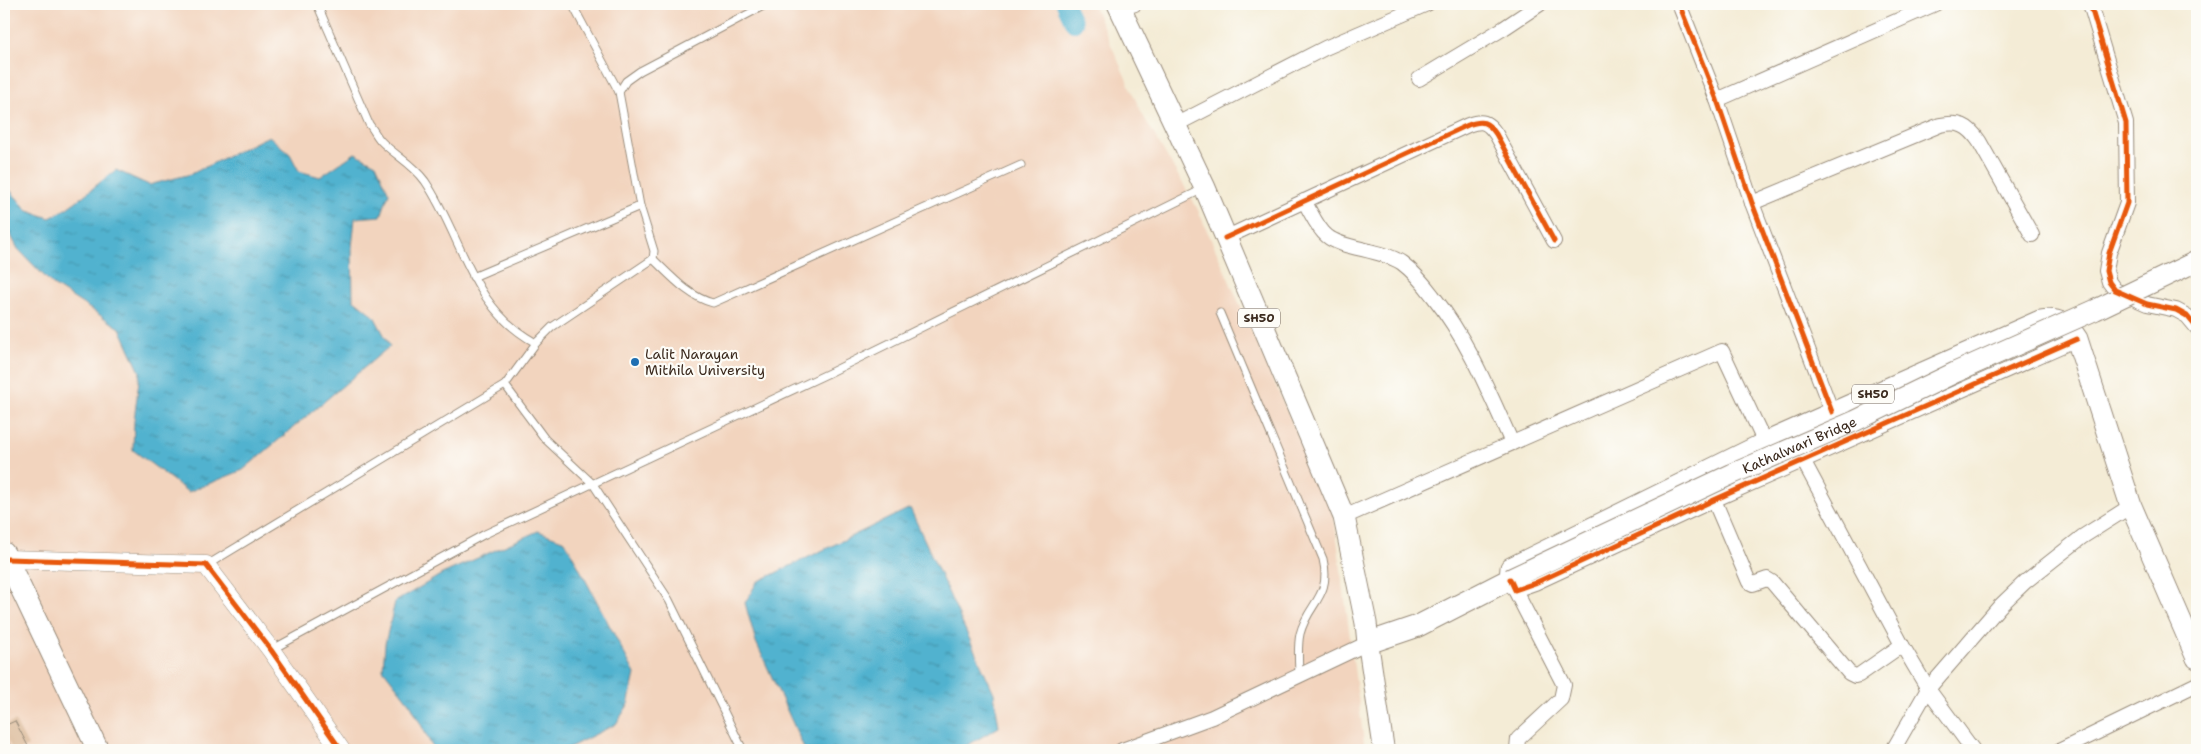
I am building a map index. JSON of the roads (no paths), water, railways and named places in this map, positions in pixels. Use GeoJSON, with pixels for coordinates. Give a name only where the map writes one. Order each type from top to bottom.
{"type":"FeatureCollection","features":[{"type":"Feature","properties":{"kind":"main road","name":"SH50"},"geometry":{"type":"LineString","coordinates":[[1124,5],[1175,125],[1205,188],[1344,517],[1366,623],[1368,643],[1424,623],[1513,585],[1511,568],[1765,443],[2040,321],[2060,321],[2067,325],[2078,339],[2131,506],[2197,658]]}},
{"type":"Feature","properties":{"kind":"main road","name":"Kathalwari Bridge"},"geometry":{"type":"LineString","coordinates":[[1513,585],[1732,474],[1855,421],[1956,372],[2095,310],[2197,261]]}},
{"type":"Feature","properties":{"kind":"main road"},"geometry":{"type":"LineString","coordinates":[[5,556],[98,750]]}},
{"type":"Feature","properties":{"kind":"main road"},"geometry":{"type":"LineString","coordinates":[[1368,643],[1384,750]]}},
{"type":"Feature","properties":{"kind":"street"},"geometry":{"type":"LineString","coordinates":[[1175,125],[1325,48],[1427,4]]}},
{"type":"Feature","properties":{"kind":"street"},"geometry":{"type":"LineString","coordinates":[[1419,79],[1540,4]]}},
{"type":"Feature","properties":{"kind":"street"},"geometry":{"type":"LineString","coordinates":[[1679,4],[1717,100],[1752,203],[1832,412]]}},
{"type":"Feature","properties":{"kind":"street"},"geometry":{"type":"LineString","coordinates":[[1717,100],[1935,4]]}},
{"type":"Feature","properties":{"kind":"street"},"geometry":{"type":"LineString","coordinates":[[2090,4],[2126,123],[2127,203],[2109,253],[2106,270],[2109,282],[2115,290],[2147,304],[2176,310],[2187,316],[2197,328]]}},
{"type":"Feature","properties":{"kind":"street"},"geometry":{"type":"LineString","coordinates":[[1225,238],[1468,125],[1482,121],[1488,123],[1496,134],[1554,241]]}},
{"type":"Feature","properties":{"kind":"street"},"geometry":{"type":"LineString","coordinates":[[1752,203],[1940,125],[1960,123],[1972,132],[2032,235]]}},
{"type":"Feature","properties":{"kind":"street"},"geometry":{"type":"LineString","coordinates":[[1304,201],[1321,230],[1329,238],[1386,255],[1401,263],[1427,288],[1454,323],[1470,352],[1512,443]]}},
{"type":"Feature","properties":{"kind":"street"},"geometry":{"type":"LineString","coordinates":[[1518,750],[1518,739],[1561,699],[1564,685],[1513,585],[1535,583],[1714,500],[1804,462],[2078,339]]}},
{"type":"Feature","properties":{"kind":"street"},"geometry":{"type":"LineString","coordinates":[[1344,517],[1722,351],[1765,443]]}},
{"type":"Feature","properties":{"kind":"street"},"geometry":{"type":"LineString","coordinates":[[1804,462],[1928,690],[1973,750]]}},
{"type":"Feature","properties":{"kind":"street"},"geometry":{"type":"LineString","coordinates":[[1714,500],[1749,582],[1753,584],[1767,579],[1772,582],[1850,673],[1855,676],[1859,674],[1902,645]]}},
{"type":"Feature","properties":{"kind":"street"},"geometry":{"type":"LineString","coordinates":[[1893,750],[1928,690],[2000,606],[2025,582],[2082,537],[2131,506]]}},
{"type":"Feature","properties":{"kind":"street"},"geometry":{"type":"LineString","coordinates":[[5,556],[206,565],[271,650],[341,750]]}},
{"type":"Feature","properties":{"kind":"street"},"geometry":{"type":"LineString","coordinates":[[1122,750],[1212,717],[1368,643]]}},
{"type":"Feature","properties":{"kind":"street"},"geometry":{"type":"LineString","coordinates":[[2061,750],[2197,684]]}},
{"type":"Feature","properties":{"kind":"lane"},"geometry":{"type":"LineString","coordinates":[[317,4],[370,124],[380,140],[410,163],[425,181],[473,277],[494,309],[518,334],[536,343]]}},
{"type":"Feature","properties":{"kind":"lane"},"geometry":{"type":"LineString","coordinates":[[206,565],[505,386],[536,343],[552,328],[652,260],[654,251],[640,206],[619,92],[572,4]]}},
{"type":"Feature","properties":{"kind":"lane"},"geometry":{"type":"LineString","coordinates":[[619,92],[626,81],[640,70],[767,4]]}},
{"type":"Feature","properties":{"kind":"lane"},"geometry":{"type":"LineString","coordinates":[[652,260],[690,293],[701,300],[713,303],[1021,165]]}},
{"type":"Feature","properties":{"kind":"lane"},"geometry":{"type":"LineString","coordinates":[[271,650],[485,534],[829,372],[1205,188]]}},
{"type":"Feature","properties":{"kind":"lane"},"geometry":{"type":"LineString","coordinates":[[473,277],[640,206]]}},
{"type":"Feature","properties":{"kind":"lane"},"geometry":{"type":"LineString","coordinates":[[1220,313],[1323,559],[1326,572],[1323,590],[1300,635],[1299,677]]}},
{"type":"Feature","properties":{"kind":"lane"},"geometry":{"type":"LineString","coordinates":[[505,386],[545,439],[593,484],[669,600],[743,750]]}},
{"type":"Feature","properties":{"kind":"water"},"geometry":{"type":"Polygon","coordinates":[[[269,136],[290,154],[299,171],[320,177],[355,153],[376,164],[389,193],[381,216],[355,218],[352,248],[353,299],[374,316],[390,346],[243,470],[188,492],[133,450],[134,421],[140,372],[120,328],[53,285],[18,249],[5,224],[4,194],[8,188],[28,211],[50,218],[76,202],[116,170],[149,185],[191,174],[269,136]]]}},
{"type":"Feature","properties":{"kind":"water"},"geometry":{"type":"Polygon","coordinates":[[[910,508],[994,693],[999,727],[959,750],[805,750],[756,642],[745,603],[757,582],[910,508]]]}},
{"type":"Feature","properties":{"kind":"water"},"geometry":{"type":"Polygon","coordinates":[[[538,531],[565,541],[635,674],[628,705],[616,724],[564,750],[434,750],[411,705],[383,669],[385,644],[395,602],[442,574],[538,531]]]}},
{"type":"Feature","properties":{"kind":"waterway"},"geometry":{"type":"LineString","coordinates":[[1065,4],[1074,23]]}},
{"type":"Feature","properties":{"kind":"place","name":"Lalit Narayan Mithila University"},"geometry":{"type":"Point","coordinates":[635,362]}}]}
